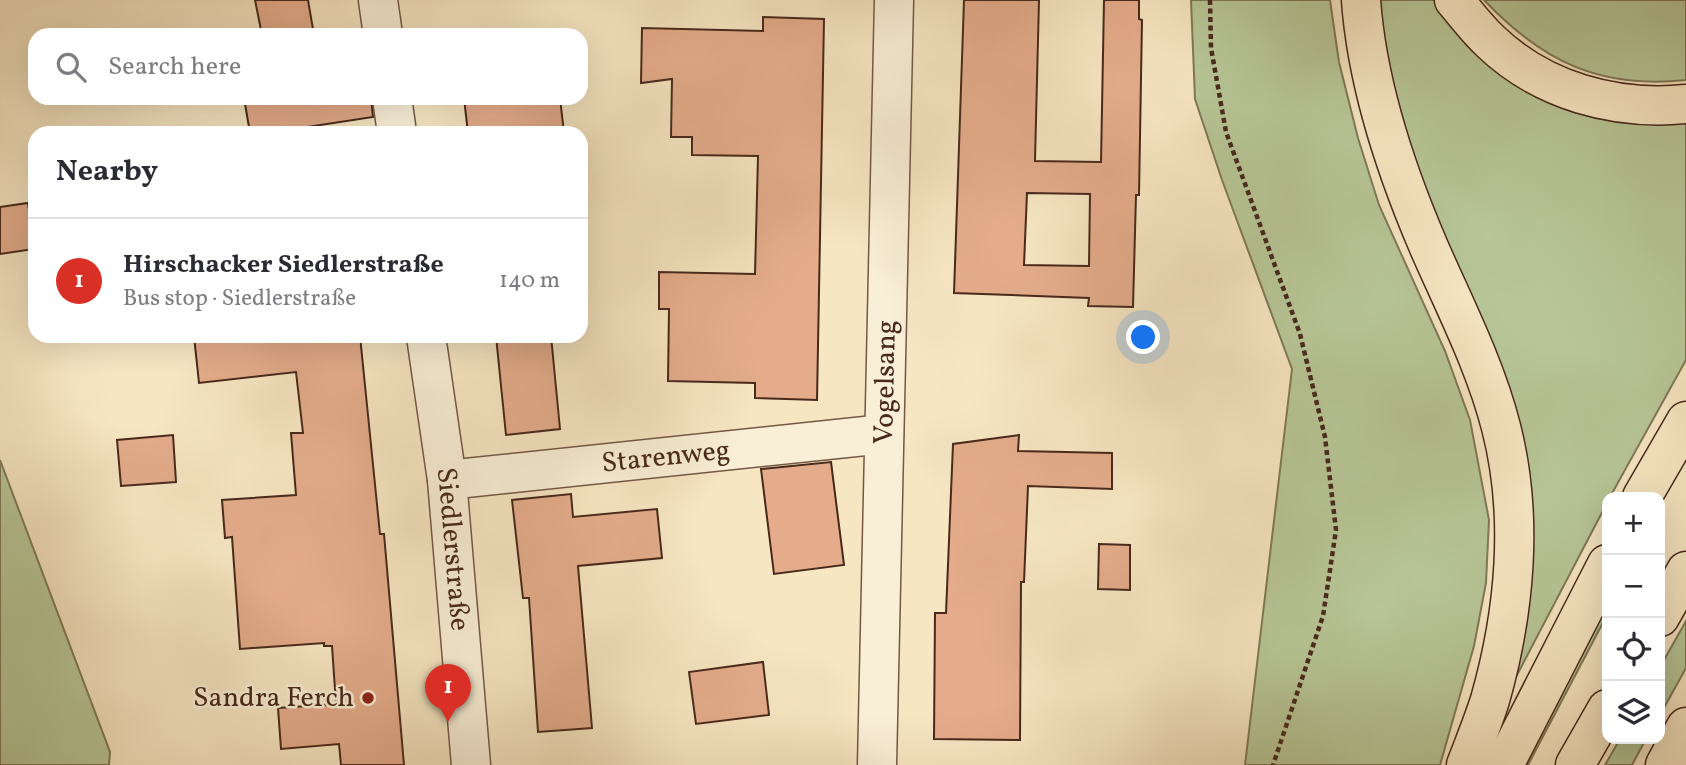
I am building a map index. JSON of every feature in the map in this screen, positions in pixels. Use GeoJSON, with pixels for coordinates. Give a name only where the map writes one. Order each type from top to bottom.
{"type":"FeatureCollection","features":[{"type":"Feature","properties":{"kind":"highway"},"geometry":{"type":"LineString","coordinates":[[1361,0],[1363,33],[1387,134],[1410,200],[1474,347],[1501,426],[1511,486],[1514,564],[1510,603],[1489,701],[1466,765]]}},
{"type":"Feature","properties":{"kind":"highway"},"geometry":{"type":"LineString","coordinates":[[1454,0],[1490,41],[1530,72],[1574,93],[1616,103],[1659,106],[1686,104]]}},
{"type":"Feature","properties":{"kind":"highway"},"geometry":{"type":"LineString","coordinates":[[1645,492],[1686,421]]}},
{"type":"Feature","properties":{"kind":"highway"},"geometry":{"type":"LineString","coordinates":[[1665,608],[1686,571]]}},
{"type":"Feature","properties":{"kind":"highway"},"geometry":{"type":"LineString","coordinates":[[1504,765],[1602,574]]}},
{"type":"Feature","properties":{"kind":"highway"},"geometry":{"type":"LineString","coordinates":[[1576,765],[1602,718]]}},
{"type":"Feature","properties":{"kind":"highway"},"geometry":{"type":"LineString","coordinates":[[1665,765],[1686,727]]}},
{"type":"Feature","properties":{"kind":"street"},"geometry":{"type":"LineString","coordinates":[[379,0],[382,28]]}},
{"type":"Feature","properties":{"kind":"street","name":"Vogelsang"},"geometry":{"type":"LineString","coordinates":[[877,765],[894,0]]}},
{"type":"Feature","properties":{"kind":"street"},"geometry":{"type":"LineString","coordinates":[[394,105],[396,126]]}},
{"type":"Feature","properties":{"kind":"street","name":"Siedlerstraße"},"geometry":{"type":"LineString","coordinates":[[427,343],[447,480],[471,765]]}},
{"type":"Feature","properties":{"kind":"street","name":"Starenweg"},"geometry":{"type":"LineString","coordinates":[[447,480],[884,434]]}},
{"type":"Feature","properties":{"kind":"path"},"geometry":{"type":"LineString","coordinates":[[1210,0],[1212,48],[1226,132],[1300,334],[1325,437],[1336,530],[1323,615],[1273,765]]}},
{"type":"Feature","properties":{"kind":"green space"},"geometry":{"type":"Polygon","coordinates":[[[1191,0],[1330,0],[1339,62],[1358,138],[1379,205],[1445,351],[1470,420],[1489,520],[1486,583],[1474,646],[1440,765],[1245,765],[1292,369],[1195,99],[1191,0]]]}},
{"type":"Feature","properties":{"kind":"green space"},"geometry":{"type":"Polygon","coordinates":[[[1376,0],[1435,0],[1484,59],[1534,96],[1562,108],[1620,121],[1686,121],[1686,360],[1613,492],[1602,492],[1602,513],[1516,677],[1529,580],[1413,181],[1376,0]]]}},
{"type":"Feature","properties":{"kind":"green space"},"geometry":{"type":"Polygon","coordinates":[[[1484,0],[1686,0],[1686,80],[1626,80],[1575,67],[1528,40],[1484,0]]]}},
{"type":"Feature","properties":{"kind":"green space"},"geometry":{"type":"Polygon","coordinates":[[[0,460],[110,752],[109,765],[0,765],[0,460]]]}},
{"type":"Feature","properties":{"kind":"green space"},"geometry":{"type":"Polygon","coordinates":[[[1599,612],[1602,613],[1602,624],[1528,765],[1520,765],[1599,612]]]}},
{"type":"Feature","properties":{"kind":"green space"},"geometry":{"type":"Polygon","coordinates":[[[1686,621],[1686,668],[1665,706],[1665,681],[1665,658],[1686,621]]]}},
{"type":"Feature","properties":{"kind":"green space"},"geometry":{"type":"Polygon","coordinates":[[[1617,744],[1643,744],[1632,765],[1605,765],[1617,744]]]}},
{"type":"Feature","properties":{"kind":"building"},"geometry":{"type":"Polygon","coordinates":[[[255,0],[308,0],[313,28],[261,28],[255,0]]]}},
{"type":"Feature","properties":{"kind":"building"},"geometry":{"type":"Polygon","coordinates":[[[964,0],[1039,0],[1035,161],[1101,162],[1104,0],[1139,0],[1139,19],[1142,20],[1139,195],[1136,195],[1133,307],[1088,306],[1089,298],[954,293],[964,0]],[[1027,193],[1024,265],[1089,266],[1090,194],[1027,193]]]}},
{"type":"Feature","properties":{"kind":"building"},"geometry":{"type":"Polygon","coordinates":[[[763,17],[824,19],[817,400],[755,398],[755,383],[668,381],[669,309],[659,309],[659,272],[755,274],[758,156],[692,155],[692,137],[671,137],[672,79],[641,83],[642,28],[763,31],[763,17]]]}},
{"type":"Feature","properties":{"kind":"building"},"geometry":{"type":"Polygon","coordinates":[[[245,105],[372,105],[373,117],[314,126],[249,126],[245,105]]]}},
{"type":"Feature","properties":{"kind":"building"},"geometry":{"type":"Polygon","coordinates":[[[465,105],[561,105],[563,126],[467,126],[465,105]]]}},
{"type":"Feature","properties":{"kind":"building"},"geometry":{"type":"Polygon","coordinates":[[[28,203],[28,250],[0,254],[0,207],[28,203]]]}},
{"type":"Feature","properties":{"kind":"building"},"geometry":{"type":"Polygon","coordinates":[[[195,343],[361,343],[380,534],[384,534],[404,765],[341,765],[339,744],[281,749],[278,708],[336,704],[332,646],[324,646],[324,643],[240,649],[232,537],[225,538],[222,500],[296,495],[291,433],[303,433],[296,372],[199,383],[195,343]]]}},
{"type":"Feature","properties":{"kind":"building"},"geometry":{"type":"Polygon","coordinates":[[[497,343],[552,343],[560,429],[506,435],[497,343]]]}},
{"type":"Feature","properties":{"kind":"building"},"geometry":{"type":"Polygon","coordinates":[[[173,435],[176,482],[121,486],[117,440],[173,435]]]}},
{"type":"Feature","properties":{"kind":"building"},"geometry":{"type":"Polygon","coordinates":[[[1019,435],[1018,451],[1112,453],[1112,489],[1028,486],[1024,582],[1021,582],[1020,740],[934,739],[935,613],[946,613],[953,444],[1019,435]]]}},
{"type":"Feature","properties":{"kind":"building"},"geometry":{"type":"Polygon","coordinates":[[[831,462],[844,565],[774,574],[761,469],[831,462]]]}},
{"type":"Feature","properties":{"kind":"building"},"geometry":{"type":"Polygon","coordinates":[[[571,494],[573,517],[657,509],[662,558],[578,566],[592,728],[538,732],[529,598],[523,598],[512,500],[571,494]]]}},
{"type":"Feature","properties":{"kind":"building"},"geometry":{"type":"Polygon","coordinates":[[[1099,544],[1130,545],[1130,590],[1098,589],[1099,544]]]}},
{"type":"Feature","properties":{"kind":"building"},"geometry":{"type":"Polygon","coordinates":[[[763,662],[769,715],[696,724],[689,672],[763,662]]]}},
{"type":"Feature","properties":{"kind":"place","name":"Sandra Ferch"},"geometry":{"type":"Point","coordinates":[368,698]}},
{"type":"Feature","properties":{"kind":"place","name":"Hirschacker Siedlerstraße"},"geometry":{"type":"Point","coordinates":[448,722]}}]}
